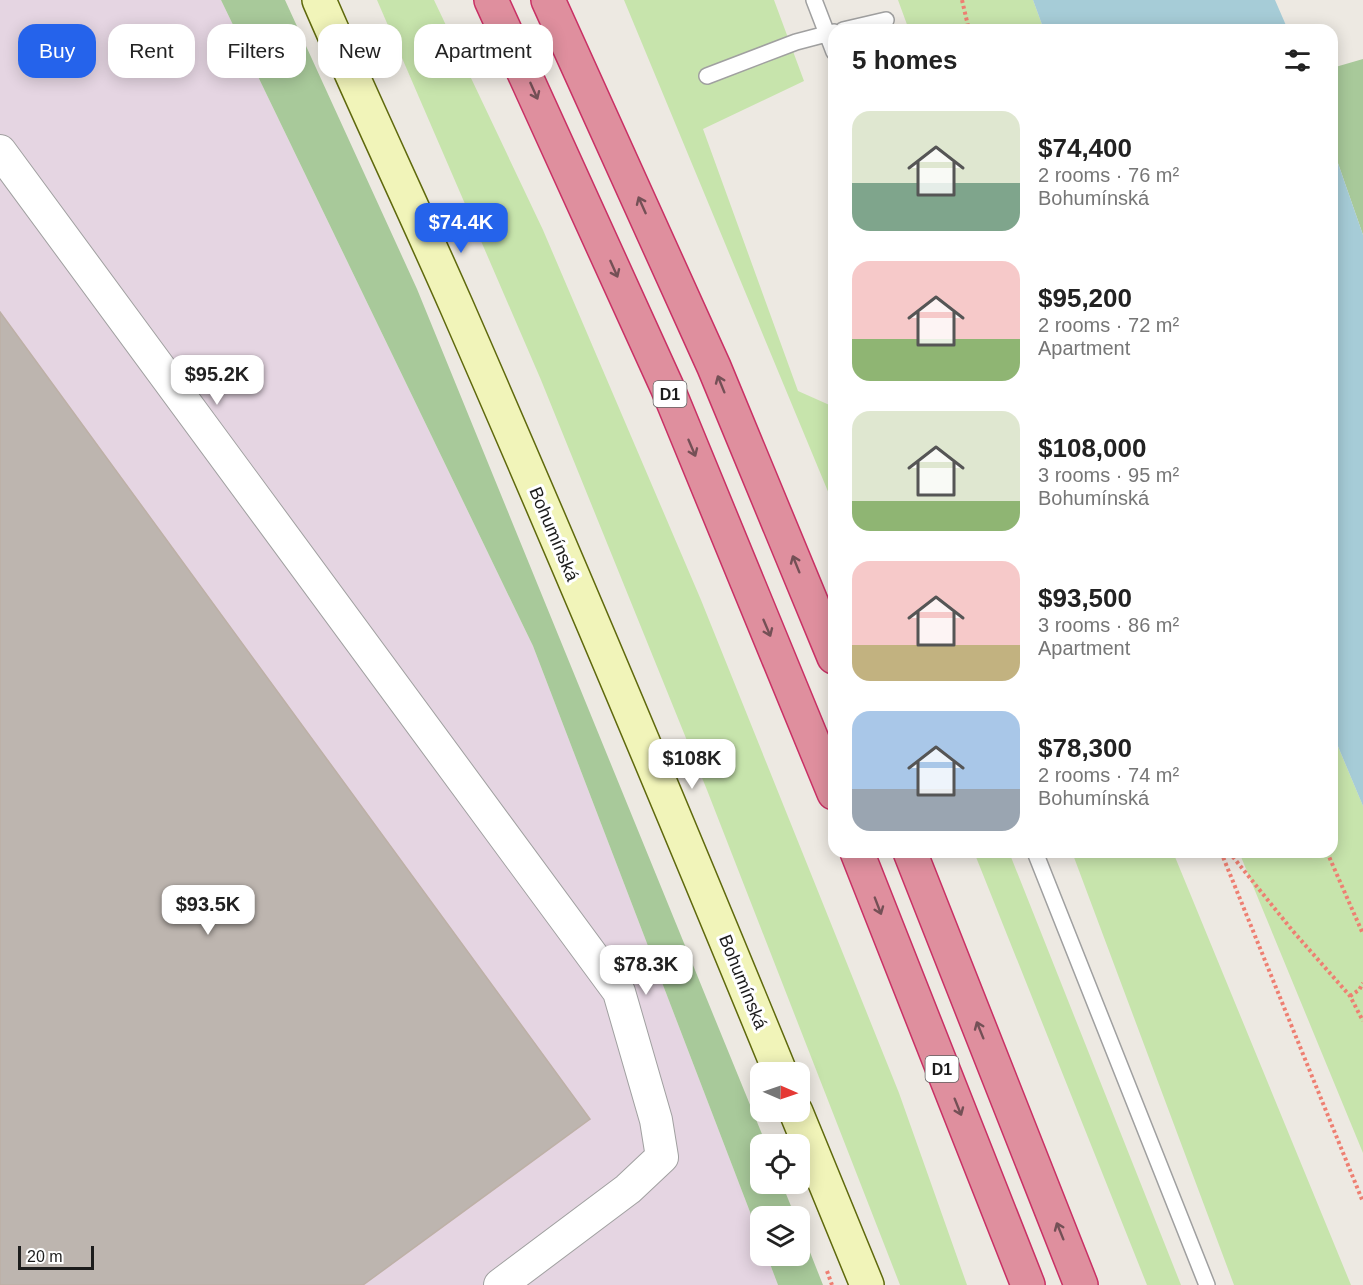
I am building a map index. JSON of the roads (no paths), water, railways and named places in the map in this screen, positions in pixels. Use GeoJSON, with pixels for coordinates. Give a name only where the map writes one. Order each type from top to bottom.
{"type":"FeatureCollection","features":[{"type":"Feature","properties":{"kind":"highway","name":"D1"},"geometry":{"type":"LineString","coordinates":[[492,0],[667,387],[828,778]]}},
{"type":"Feature","properties":{"kind":"highway"},"geometry":{"type":"LineString","coordinates":[[548,0],[714,367],[828,642]]}},
{"type":"Feature","properties":{"kind":"highway","name":"D1"},"geometry":{"type":"LineString","coordinates":[[859,858],[1028,1285]]}},
{"type":"Feature","properties":{"kind":"highway"},"geometry":{"type":"LineString","coordinates":[[912,858],[1081,1285]]}},
{"type":"Feature","properties":{"kind":"main road","name":"Bohumínská"},"geometry":{"type":"LineString","coordinates":[[319,0],[455,304],[635,720],[776,1062]]}},
{"type":"Feature","properties":{"kind":"main road"},"geometry":{"type":"LineString","coordinates":[[800,1122],[867,1285]]}},
{"type":"Feature","properties":{"kind":"street"},"geometry":{"type":"LineString","coordinates":[[0,151],[619,992],[656,1120],[662,1157],[628,1189],[500,1285]]}},
{"type":"Feature","properties":{"kind":"lane"},"geometry":{"type":"LineString","coordinates":[[814,0],[828,29]]}},
{"type":"Feature","properties":{"kind":"lane"},"geometry":{"type":"LineString","coordinates":[[869,24],[886,20]]}},
{"type":"Feature","properties":{"kind":"lane"},"geometry":{"type":"LineString","coordinates":[[707,76],[796,42],[828,34]]}},
{"type":"Feature","properties":{"kind":"lane"},"geometry":{"type":"LineString","coordinates":[[1037,858],[1207,1285]]}},
{"type":"Feature","properties":{"kind":"water"},"geometry":{"type":"Polygon","coordinates":[[[1033,0],[1275,0],[1285,24],[1042,24],[1033,0]]]}},
{"type":"Feature","properties":{"kind":"water"},"geometry":{"type":"Polygon","coordinates":[[[1338,163],[1363,235],[1363,806],[1338,746],[1338,163]]]}}]}
